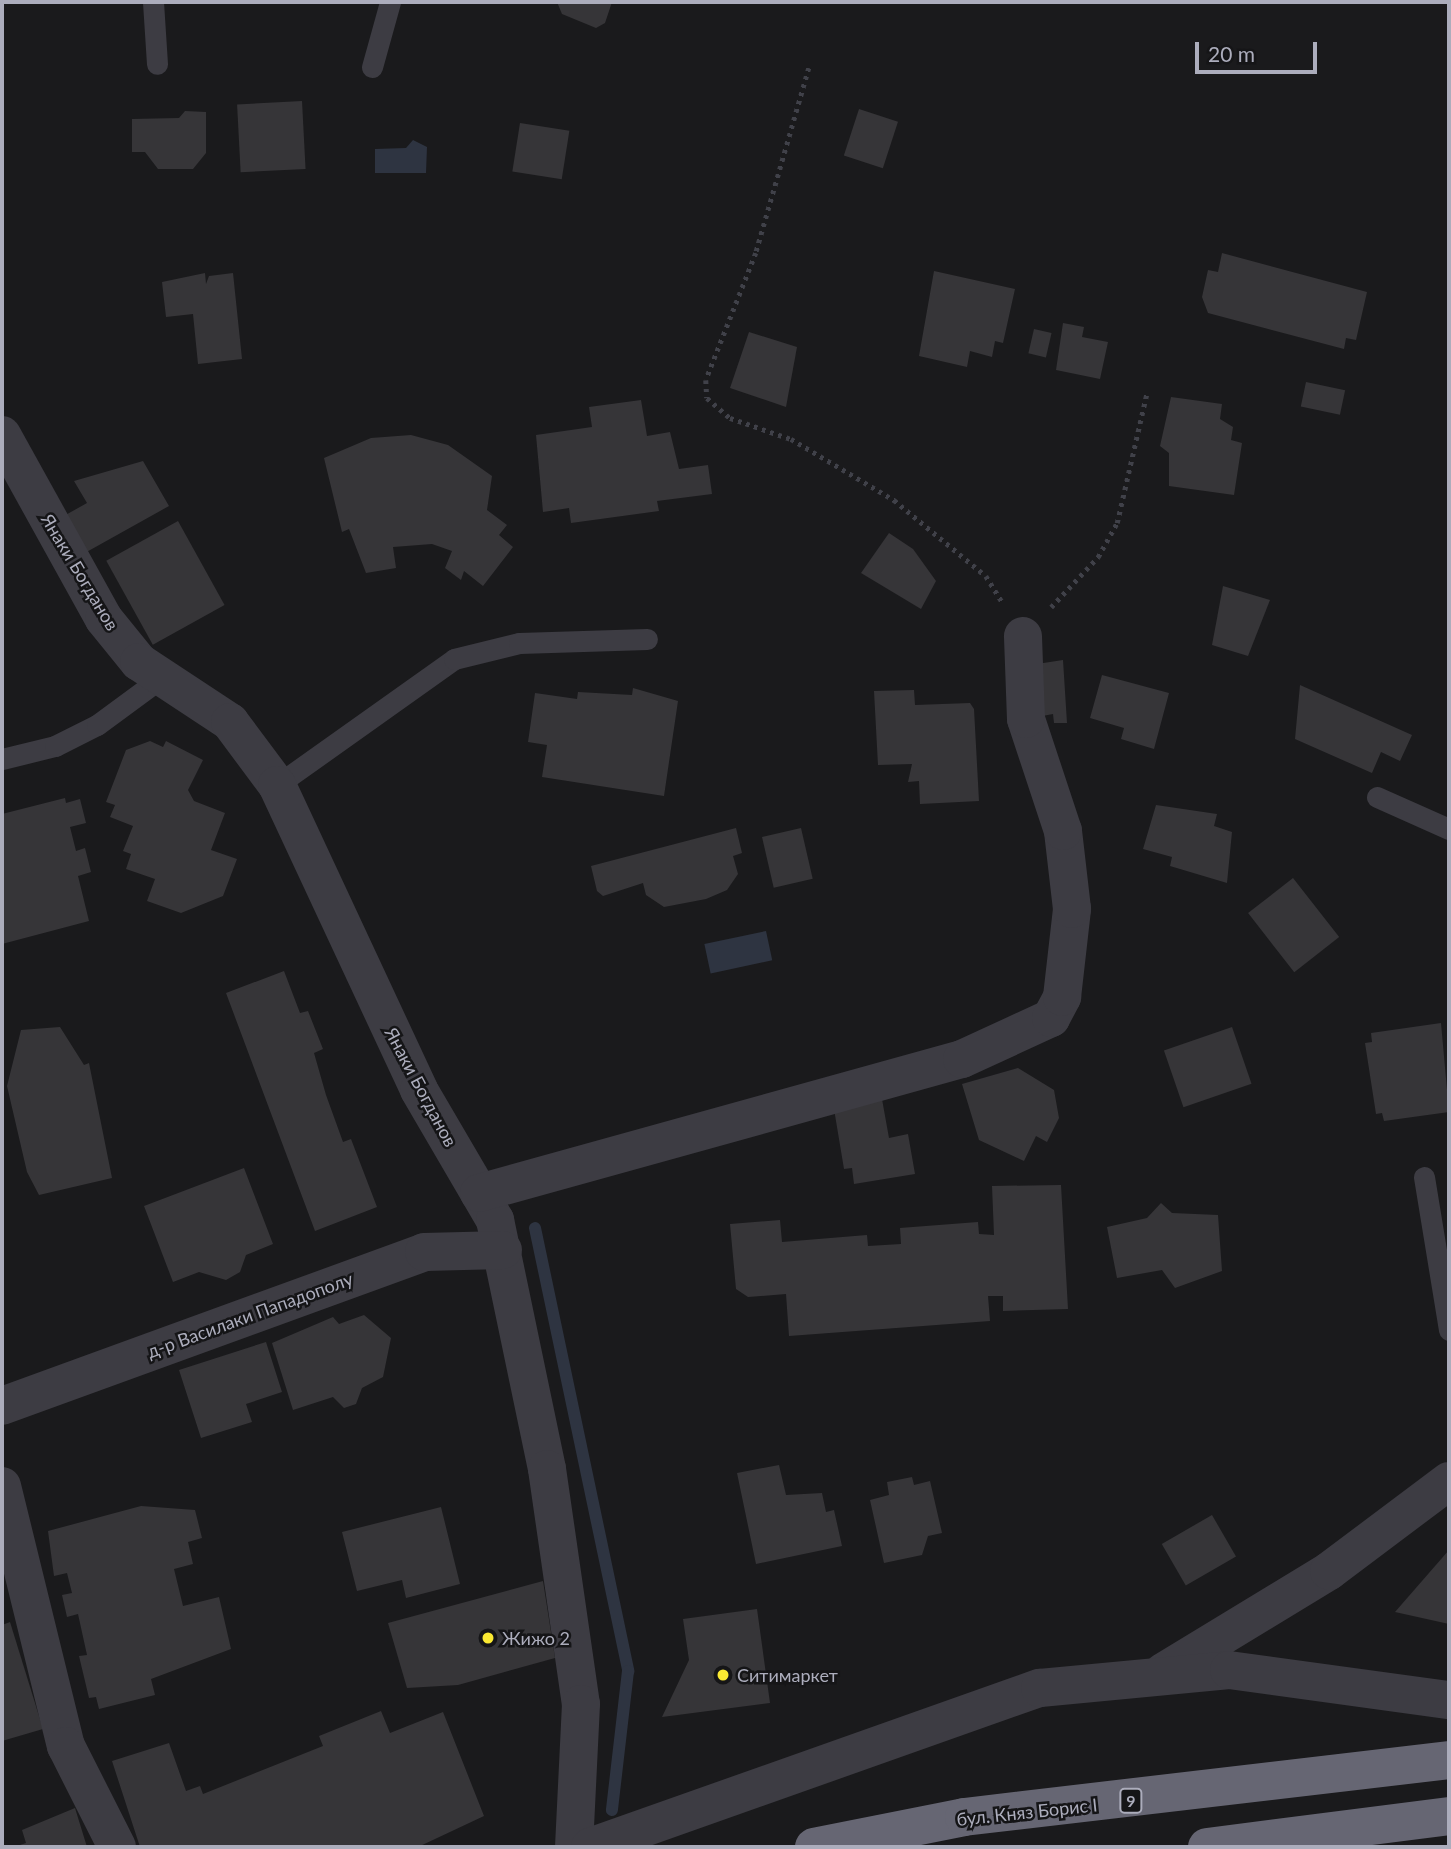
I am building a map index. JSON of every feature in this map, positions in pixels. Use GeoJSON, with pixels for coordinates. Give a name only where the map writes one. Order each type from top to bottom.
{"type":"FeatureCollection","features":[{"type":"Feature","properties":{"kind":"highway","name":"бул. Княз Борис I"},"geometry":{"type":"LineString","coordinates":[[814,1847],[964,1817],[1449,1760]]}},
{"type":"Feature","properties":{"kind":"highway"},"geometry":{"type":"LineString","coordinates":[[1207,1847],[1449,1816]]}},
{"type":"Feature","properties":{"kind":"street","name":"Янаки Богданов"},"geometry":{"type":"LineString","coordinates":[[2,435],[104,619],[139,662],[230,722],[277,785],[419,1090],[479,1193],[503,1250],[547,1469],[581,1704],[582,1798],[574,1847]]}},
{"type":"Feature","properties":{"kind":"street"},"geometry":{"type":"LineString","coordinates":[[479,1193],[962,1059],[1051,1018],[1062,997],[1072,909],[1063,831],[1026,719],[1023,636]]}},
{"type":"Feature","properties":{"kind":"street","name":"д-р Василаки Пападополу"},"geometry":{"type":"LineString","coordinates":[[2,1406],[424,1252],[503,1250]]}},
{"type":"Feature","properties":{"kind":"street"},"geometry":{"type":"LineString","coordinates":[[1159,1675],[1329,1571],[1449,1481]]}},
{"type":"Feature","properties":{"kind":"street"},"geometry":{"type":"LineString","coordinates":[[2,1486],[66,1746],[117,1847]]}},
{"type":"Feature","properties":{"kind":"street"},"geometry":{"type":"LineString","coordinates":[[590,1847],[1040,1688],[1229,1670],[1449,1700]]}},
{"type":"Feature","properties":{"kind":"lane"},"geometry":{"type":"LineString","coordinates":[[153,2],[157,64]]}},
{"type":"Feature","properties":{"kind":"lane"},"geometry":{"type":"LineString","coordinates":[[372,67],[390,2]]}},
{"type":"Feature","properties":{"kind":"lane"},"geometry":{"type":"LineString","coordinates":[[277,785],[454,659],[519,643],[647,639]]}},
{"type":"Feature","properties":{"kind":"lane"},"geometry":{"type":"LineString","coordinates":[[2,759],[55,746],[96,725],[162,677]]}},
{"type":"Feature","properties":{"kind":"lane"},"geometry":{"type":"LineString","coordinates":[[1377,797],[1449,829]]}},
{"type":"Feature","properties":{"kind":"lane"},"geometry":{"type":"LineString","coordinates":[[1424,1177],[1449,1330]]}},
{"type":"Feature","properties":{"kind":"path"},"geometry":{"type":"LineString","coordinates":[[809,68],[756,253],[706,380],[707,398],[730,418],[791,439],[894,500],[986,576],[1023,636],[1098,557],[1117,523],[1147,392]]}},
{"type":"Feature","properties":{"kind":"water"},"geometry":{"type":"Polygon","coordinates":[[[413,140],[427,147],[426,173],[375,173],[375,149],[406,148],[413,140]]]}},
{"type":"Feature","properties":{"kind":"water"},"geometry":{"type":"Polygon","coordinates":[[[766,931],[772,960],[711,973],[704,944],[766,931]]]}},
{"type":"Feature","properties":{"kind":"building"},"geometry":{"type":"Polygon","coordinates":[[[557,2],[612,2],[605,23],[596,28],[562,14],[557,2]]]}},
{"type":"Feature","properties":{"kind":"building"},"geometry":{"type":"Polygon","coordinates":[[[302,101],[306,169],[241,172],[237,104],[302,101]]]}},
{"type":"Feature","properties":{"kind":"building"},"geometry":{"type":"Polygon","coordinates":[[[859,109],[898,122],[883,168],[844,156],[859,109]]]}},
{"type":"Feature","properties":{"kind":"building"},"geometry":{"type":"Polygon","coordinates":[[[185,111],[206,112],[206,153],[193,169],[158,169],[145,152],[132,152],[132,119],[179,118],[185,111]]]}},
{"type":"Feature","properties":{"kind":"building"},"geometry":{"type":"Polygon","coordinates":[[[520,123],[569,131],[562,179],[512,171],[520,123]]]}},
{"type":"Feature","properties":{"kind":"building"},"geometry":{"type":"Polygon","coordinates":[[[1222,253],[1367,292],[1356,340],[1346,338],[1344,349],[1208,313],[1202,297],[1208,270],[1218,272],[1222,253]]]}},
{"type":"Feature","properties":{"kind":"building"},"geometry":{"type":"Polygon","coordinates":[[[934,271],[1015,289],[1003,343],[995,341],[992,357],[970,351],[967,367],[919,356],[934,271]]]}},
{"type":"Feature","properties":{"kind":"building"},"geometry":{"type":"Polygon","coordinates":[[[205,273],[206,284],[209,276],[233,273],[242,359],[198,364],[193,314],[166,317],[162,282],[205,273]]]}},
{"type":"Feature","properties":{"kind":"building"},"geometry":{"type":"Polygon","coordinates":[[[1063,323],[1084,327],[1082,337],[1108,342],[1100,379],[1056,370],[1063,323]]]}},
{"type":"Feature","properties":{"kind":"building"},"geometry":{"type":"Polygon","coordinates":[[[1034,329],[1052,333],[1046,357],[1028,353],[1034,329]]]}},
{"type":"Feature","properties":{"kind":"building"},"geometry":{"type":"Polygon","coordinates":[[[749,332],[797,347],[786,407],[730,388],[749,332]]]}},
{"type":"Feature","properties":{"kind":"building"},"geometry":{"type":"Polygon","coordinates":[[[1306,382],[1345,390],[1340,415],[1301,406],[1306,382]]]}},
{"type":"Feature","properties":{"kind":"building"},"geometry":{"type":"Polygon","coordinates":[[[1171,397],[1222,404],[1220,419],[1233,427],[1231,440],[1242,443],[1234,495],[1169,486],[1169,453],[1160,446],[1171,397]]]}},
{"type":"Feature","properties":{"kind":"building"},"geometry":{"type":"Polygon","coordinates":[[[641,400],[647,436],[670,432],[679,469],[708,465],[712,494],[657,501],[659,511],[571,523],[569,508],[543,512],[536,435],[592,427],[589,407],[641,400]]]}},
{"type":"Feature","properties":{"kind":"building"},"geometry":{"type":"Polygon","coordinates":[[[411,435],[448,445],[492,476],[487,510],[507,525],[499,535],[513,547],[483,586],[464,571],[461,580],[445,568],[452,551],[432,544],[393,547],[396,568],[366,573],[349,529],[342,532],[324,458],[371,438],[411,435]]]}},
{"type":"Feature","properties":{"kind":"building"},"geometry":{"type":"Polygon","coordinates":[[[143,461],[169,506],[83,554],[62,517],[87,503],[74,481],[143,461]]]}},
{"type":"Feature","properties":{"kind":"building"},"geometry":{"type":"Polygon","coordinates":[[[178,521],[225,605],[153,645],[106,561],[178,521]]]}},
{"type":"Feature","properties":{"kind":"building"},"geometry":{"type":"Polygon","coordinates":[[[889,533],[913,549],[936,581],[921,609],[861,573],[889,533]]]}},
{"type":"Feature","properties":{"kind":"building"},"geometry":{"type":"Polygon","coordinates":[[[1223,586],[1270,600],[1248,656],[1212,645],[1223,586]]]}},
{"type":"Feature","properties":{"kind":"building"},"geometry":{"type":"Polygon","coordinates":[[[1063,660],[1067,723],[1054,723],[1053,714],[1037,717],[1037,664],[1063,660]]]}},
{"type":"Feature","properties":{"kind":"building"},"geometry":{"type":"Polygon","coordinates":[[[1102,675],[1169,693],[1154,749],[1121,739],[1124,728],[1090,718],[1102,675]]]}},
{"type":"Feature","properties":{"kind":"building"},"geometry":{"type":"Polygon","coordinates":[[[1300,685],[1412,735],[1400,761],[1381,752],[1372,773],[1295,739],[1300,685]]]}},
{"type":"Feature","properties":{"kind":"building"},"geometry":{"type":"Polygon","coordinates":[[[633,688],[678,701],[664,796],[542,777],[547,745],[528,742],[535,693],[577,699],[578,692],[632,695],[633,688]]]}},
{"type":"Feature","properties":{"kind":"building"},"geometry":{"type":"Polygon","coordinates":[[[914,690],[915,705],[970,703],[974,709],[979,801],[920,804],[919,781],[908,782],[912,764],[878,765],[874,691],[914,690]]]}},
{"type":"Feature","properties":{"kind":"building"},"geometry":{"type":"Polygon","coordinates":[[[150,741],[163,747],[166,741],[203,760],[188,790],[194,801],[225,813],[211,850],[237,859],[223,896],[181,913],[147,901],[155,879],[126,869],[131,854],[123,851],[133,826],[110,817],[115,805],[106,802],[126,750],[150,741]]]}},
{"type":"Feature","properties":{"kind":"building"},"geometry":{"type":"Polygon","coordinates":[[[65,798],[66,803],[80,799],[86,823],[70,827],[76,851],[85,848],[91,872],[78,876],[89,921],[2,944],[2,814],[65,798]]]}},
{"type":"Feature","properties":{"kind":"building"},"geometry":{"type":"Polygon","coordinates":[[[1156,805],[1217,814],[1214,826],[1232,832],[1227,883],[1170,866],[1172,857],[1143,849],[1156,805]]]}},
{"type":"Feature","properties":{"kind":"building"},"geometry":{"type":"Polygon","coordinates":[[[736,828],[742,853],[733,856],[738,874],[727,890],[706,899],[664,907],[646,895],[643,883],[603,896],[597,891],[591,866],[736,828]]]}},
{"type":"Feature","properties":{"kind":"building"},"geometry":{"type":"Polygon","coordinates":[[[801,828],[813,879],[774,888],[762,837],[801,828]]]}},
{"type":"Feature","properties":{"kind":"building"},"geometry":{"type":"Polygon","coordinates":[[[1293,878],[1339,937],[1294,972],[1248,913],[1293,878]]]}},
{"type":"Feature","properties":{"kind":"building"},"geometry":{"type":"Polygon","coordinates":[[[284,971],[300,1013],[308,1011],[323,1049],[314,1053],[343,1142],[351,1139],[377,1207],[315,1231],[226,993],[284,971]]]}},
{"type":"Feature","properties":{"kind":"building"},"geometry":{"type":"Polygon","coordinates":[[[1441,1023],[1449,1112],[1384,1121],[1382,1113],[1376,1114],[1365,1043],[1372,1042],[1371,1033],[1441,1023]]]}},
{"type":"Feature","properties":{"kind":"building"},"geometry":{"type":"Polygon","coordinates":[[[60,1027],[84,1065],[89,1063],[112,1178],[39,1195],[27,1172],[7,1086],[21,1030],[60,1027]]]}},
{"type":"Feature","properties":{"kind":"building"},"geometry":{"type":"Polygon","coordinates":[[[1232,1027],[1252,1084],[1183,1107],[1164,1050],[1232,1027]]]}},
{"type":"Feature","properties":{"kind":"building"},"geometry":{"type":"Polygon","coordinates":[[[1018,1068],[1054,1090],[1059,1118],[1047,1142],[1036,1136],[1024,1161],[979,1140],[962,1084],[1018,1068]]]}},
{"type":"Feature","properties":{"kind":"building"},"geometry":{"type":"Polygon","coordinates":[[[880,1088],[889,1138],[908,1134],[915,1174],[854,1184],[852,1168],[844,1169],[834,1109],[880,1088]]]}},
{"type":"Feature","properties":{"kind":"building"},"geometry":{"type":"Polygon","coordinates":[[[244,1168],[273,1244],[246,1255],[240,1272],[226,1280],[199,1272],[173,1282],[144,1206],[244,1168]]]}},
{"type":"Feature","properties":{"kind":"building"},"geometry":{"type":"Polygon","coordinates":[[[1061,1185],[1068,1309],[1003,1311],[1003,1296],[988,1296],[990,1321],[789,1336],[786,1294],[748,1297],[736,1289],[730,1224],[780,1220],[782,1242],[867,1235],[868,1246],[901,1244],[900,1228],[978,1222],[979,1234],[994,1235],[992,1186],[1061,1185]]]}},
{"type":"Feature","properties":{"kind":"building"},"geometry":{"type":"Polygon","coordinates":[[[1161,1203],[1172,1213],[1218,1215],[1222,1271],[1175,1288],[1162,1270],[1117,1278],[1107,1227],[1147,1218],[1161,1203]]]}},
{"type":"Feature","properties":{"kind":"building"},"geometry":{"type":"Polygon","coordinates":[[[364,1315],[391,1338],[383,1377],[362,1388],[356,1404],[344,1408],[333,1397],[293,1410],[272,1343],[333,1317],[339,1324],[364,1315]]]}},
{"type":"Feature","properties":{"kind":"building"},"geometry":{"type":"Polygon","coordinates":[[[266,1342],[282,1392],[246,1404],[252,1422],[201,1438],[179,1370],[266,1342]]]}},
{"type":"Feature","properties":{"kind":"building"},"geometry":{"type":"Polygon","coordinates":[[[779,1465],[786,1495],[822,1493],[826,1512],[834,1510],[842,1546],[756,1564],[737,1473],[779,1465]]]}},
{"type":"Feature","properties":{"kind":"building"},"geometry":{"type":"Polygon","coordinates":[[[912,1477],[914,1485],[930,1481],[942,1533],[928,1536],[922,1555],[884,1563],[870,1500],[889,1495],[887,1482],[912,1477]]]}},
{"type":"Feature","properties":{"kind":"building"},"geometry":{"type":"Polygon","coordinates":[[[141,1506],[195,1510],[202,1538],[188,1542],[193,1564],[174,1569],[183,1606],[219,1597],[231,1649],[151,1679],[155,1695],[99,1709],[96,1697],[89,1698],[79,1656],[87,1655],[78,1614],[67,1617],[62,1595],[72,1593],[67,1573],[54,1576],[48,1531],[141,1506]]]}},
{"type":"Feature","properties":{"kind":"building"},"geometry":{"type":"Polygon","coordinates":[[[441,1507],[460,1584],[406,1598],[402,1580],[357,1591],[342,1532],[441,1507]]]}},
{"type":"Feature","properties":{"kind":"building"},"geometry":{"type":"Polygon","coordinates":[[[1212,1515],[1236,1557],[1186,1586],[1162,1544],[1212,1515]]]}},
{"type":"Feature","properties":{"kind":"building"},"geometry":{"type":"Polygon","coordinates":[[[1449,1550],[1449,1624],[1395,1612],[1449,1550]]]}},
{"type":"Feature","properties":{"kind":"building"},"geometry":{"type":"Polygon","coordinates":[[[543,1581],[555,1658],[458,1685],[407,1688],[388,1623],[543,1581]]]}},
{"type":"Feature","properties":{"kind":"building"},"geometry":{"type":"Polygon","coordinates":[[[757,1609],[770,1703],[662,1717],[689,1660],[683,1619],[757,1609]]]}},
{"type":"Feature","properties":{"kind":"building"},"geometry":{"type":"Polygon","coordinates":[[[10,1622],[43,1729],[2,1741],[2,1625],[10,1622]]]}},
{"type":"Feature","properties":{"kind":"building"},"geometry":{"type":"Polygon","coordinates":[[[381,1711],[390,1733],[443,1712],[484,1816],[418,1847],[140,1847],[112,1761],[169,1743],[186,1791],[200,1786],[203,1794],[323,1746],[319,1736],[381,1711]]]}},
{"type":"Feature","properties":{"kind":"building"},"geometry":{"type":"Polygon","coordinates":[[[75,1808],[87,1847],[14,1847],[26,1843],[22,1830],[75,1808]]]}},
{"type":"Feature","properties":{"kind":"waterway"},"geometry":{"type":"LineString","coordinates":[[535,1228],[628,1671],[612,1810]]}},
{"type":"Feature","properties":{"kind":"place","name":"Жижо 2"},"geometry":{"type":"Point","coordinates":[488,1638]}},
{"type":"Feature","properties":{"kind":"place","name":"Ситимаркет"},"geometry":{"type":"Point","coordinates":[723,1675]}}]}
